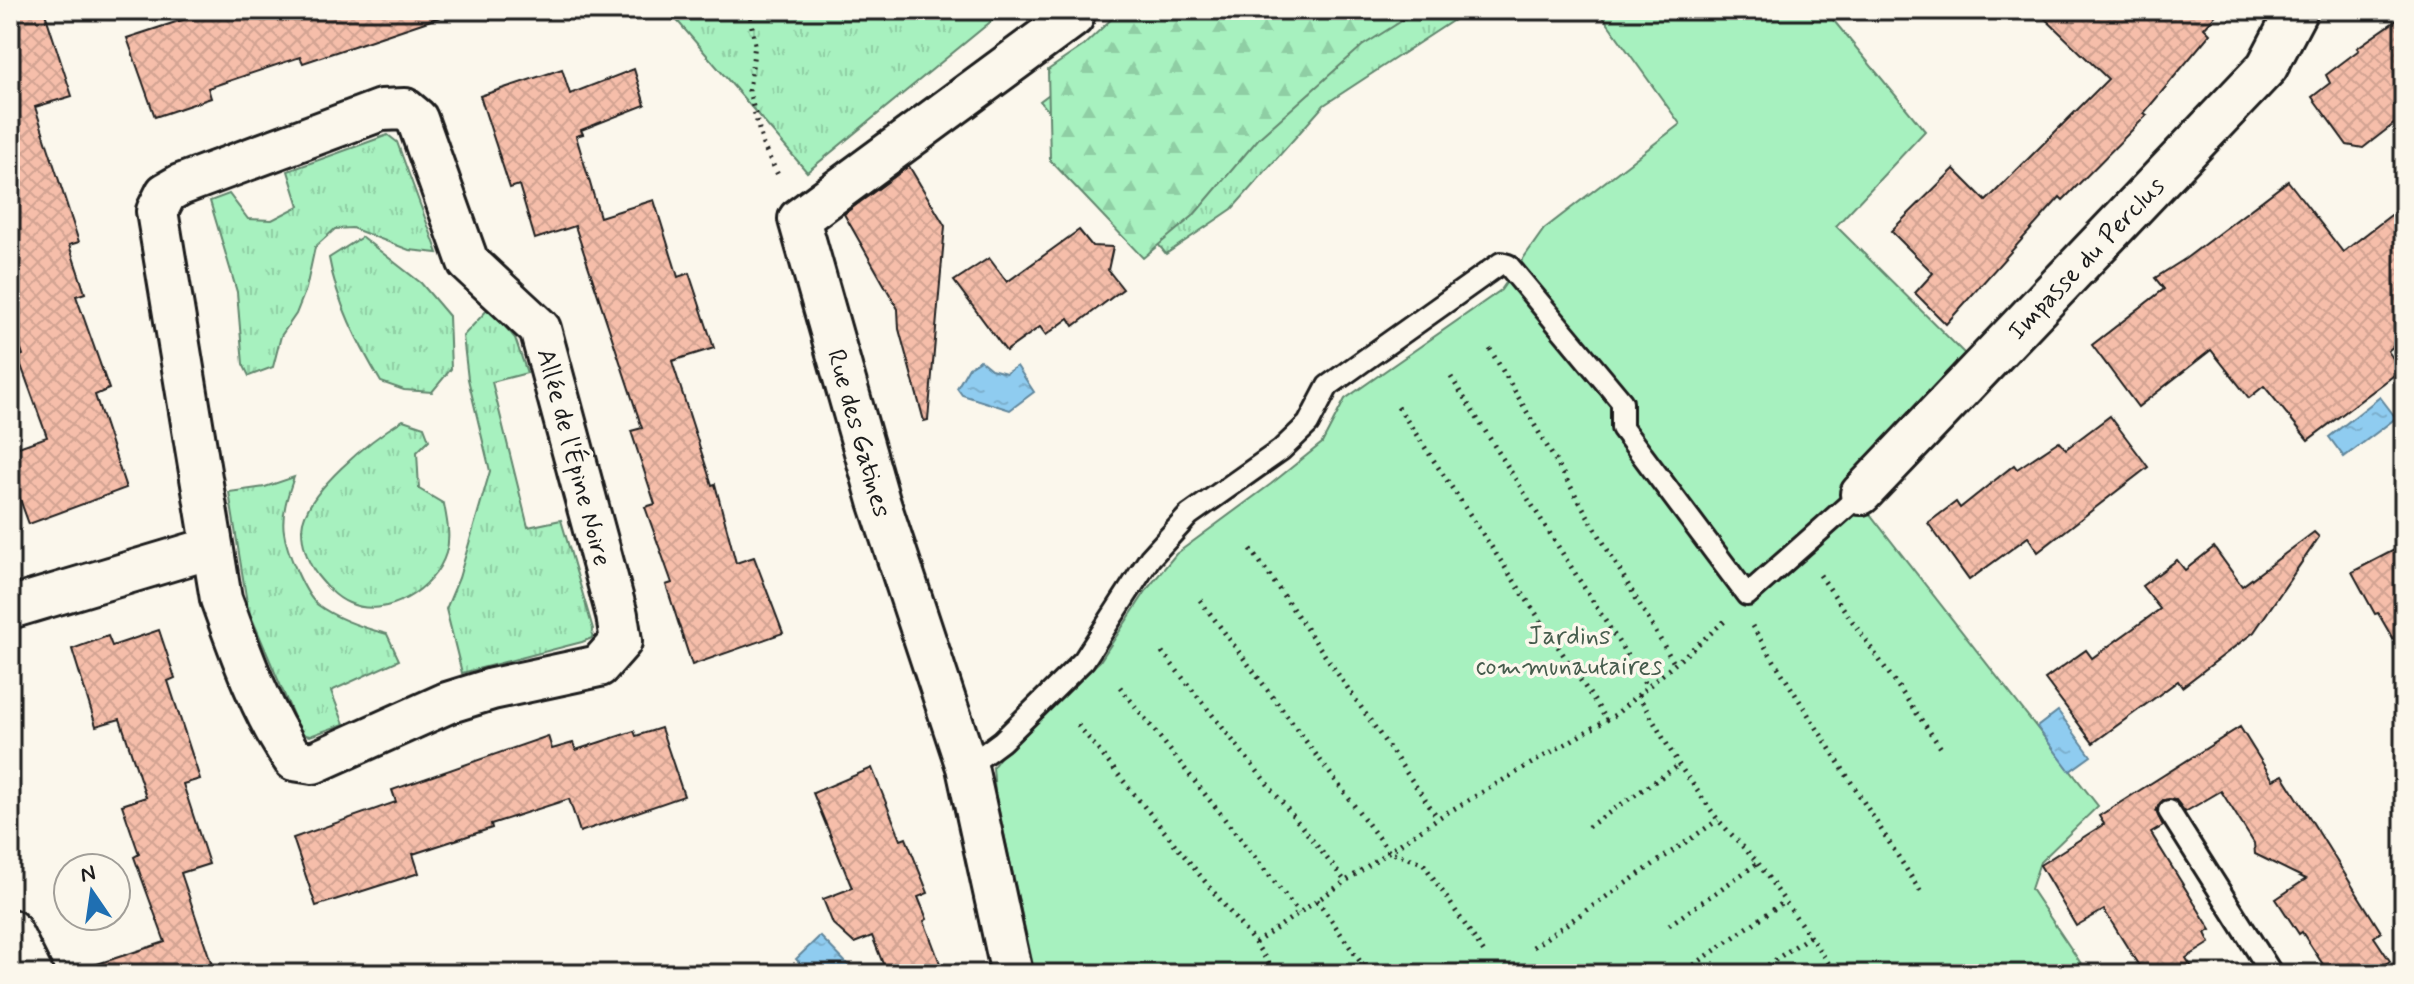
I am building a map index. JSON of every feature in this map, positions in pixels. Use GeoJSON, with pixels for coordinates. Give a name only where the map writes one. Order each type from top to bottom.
{"type":"FeatureCollection","features":[{"type":"Feature","properties":{"kind":"street","name":"Impasse du Perclus"},"geometry":{"type":"LineString","coordinates":[[1861,494],[2267,67],[2297,10]]}},
{"type":"Feature","properties":{"kind":"street"},"geometry":{"type":"LineString","coordinates":[[799,219],[1073,17]]}},
{"type":"Feature","properties":{"kind":"street","name":"Allée de l'Épine Noire"},"geometry":{"type":"LineString","coordinates":[[405,109],[417,119],[468,262],[540,329],[617,615],[621,641],[599,666],[492,689],[447,703],[313,763],[294,760],[278,737],[238,648],[221,599],[211,548],[157,211],[166,193],[180,185],[381,110],[405,109]]}},
{"type":"Feature","properties":{"kind":"street","name":"Rue des Gatines"},"geometry":{"type":"LineString","coordinates":[[799,219],[879,501],[967,767],[1012,974]]}},
{"type":"Feature","properties":{"kind":"street"},"geometry":{"type":"LineString","coordinates":[[10,608],[211,548]]}},
{"type":"Feature","properties":{"kind":"street"},"geometry":{"type":"LineString","coordinates":[[10,930],[32,974]]}},
{"type":"Feature","properties":{"kind":"lane"},"geometry":{"type":"LineString","coordinates":[[967,767],[1002,741],[1084,660],[1150,558],[1189,515],[1281,450],[1308,424],[1328,386],[1501,263],[1508,265],[1622,402],[1622,428],[1747,595],[1861,494]]}},
{"type":"Feature","properties":{"kind":"lane"},"geometry":{"type":"LineString","coordinates":[[2169,811],[2272,974]]}},
{"type":"Feature","properties":{"kind":"path"},"geometry":{"type":"LineString","coordinates":[[749,10],[755,44],[749,91],[763,145],[799,219]]}},
{"type":"Feature","properties":{"kind":"path"},"geometry":{"type":"LineString","coordinates":[[1490,349],[1674,663]]}},
{"type":"Feature","properties":{"kind":"path"},"geometry":{"type":"LineString","coordinates":[[1451,377],[1647,687]]}},
{"type":"Feature","properties":{"kind":"path"},"geometry":{"type":"LineString","coordinates":[[1398,407],[1607,720]]}},
{"type":"Feature","properties":{"kind":"path"},"geometry":{"type":"LineString","coordinates":[[1802,548],[1941,748]]}},
{"type":"Feature","properties":{"kind":"path"},"geometry":{"type":"LineString","coordinates":[[1251,549],[1438,818]]}},
{"type":"Feature","properties":{"kind":"path"},"geometry":{"type":"LineString","coordinates":[[1200,600],[1389,852],[1423,863],[1485,954]]}},
{"type":"Feature","properties":{"kind":"path"},"geometry":{"type":"LineString","coordinates":[[1255,943],[1438,818],[1607,720],[1730,617]]}},
{"type":"Feature","properties":{"kind":"path"},"geometry":{"type":"LineString","coordinates":[[1749,621],[1922,894]]}},
{"type":"Feature","properties":{"kind":"path"},"geometry":{"type":"LineString","coordinates":[[1162,652],[1345,881]]}},
{"type":"Feature","properties":{"kind":"path"},"geometry":{"type":"LineString","coordinates":[[1120,687],[1299,913]]}},
{"type":"Feature","properties":{"kind":"path"},"geometry":{"type":"LineString","coordinates":[[1638,695],[1679,765],[1718,820],[1758,863],[1836,974]]}},
{"type":"Feature","properties":{"kind":"path"},"geometry":{"type":"LineString","coordinates":[[1078,725],[1255,943],[1276,974]]}},
{"type":"Feature","properties":{"kind":"path"},"geometry":{"type":"LineString","coordinates":[[1588,827],[1679,765]]}},
{"type":"Feature","properties":{"kind":"path"},"geometry":{"type":"LineString","coordinates":[[1533,947],[1718,820]]}},
{"type":"Feature","properties":{"kind":"path"},"geometry":{"type":"LineString","coordinates":[[1669,925],[1758,863]]}},
{"type":"Feature","properties":{"kind":"path"},"geometry":{"type":"LineString","coordinates":[[1317,900],[1369,974]]}},
{"type":"Feature","properties":{"kind":"path"},"geometry":{"type":"LineString","coordinates":[[1694,965],[1784,902]]}},
{"type":"Feature","properties":{"kind":"path"},"geometry":{"type":"LineString","coordinates":[[1755,974],[1810,936]]}},
{"type":"Feature","properties":{"kind":"green space"},"geometry":{"type":"Polygon","coordinates":[[[668,10],[1005,10],[807,172],[668,10]]]}},
{"type":"Feature","properties":{"kind":"green space"},"geometry":{"type":"Polygon","coordinates":[[[1121,10],[1419,10],[1362,46],[1259,138],[1193,216],[1143,258],[1050,160],[1048,70],[1083,46],[1121,10]]]}},
{"type":"Feature","properties":{"kind":"green space"},"geometry":{"type":"Polygon","coordinates":[[[1161,10],[1469,10],[1324,105],[1232,209],[1166,254],[1040,101],[1161,10]]]}},
{"type":"Feature","properties":{"kind":"green space","name":"Jardins communautaires"},"geometry":{"type":"Polygon","coordinates":[[[1598,10],[1825,10],[1925,131],[1836,226],[1965,354],[1845,482],[2098,806],[2040,862],[2031,889],[2088,974],[1035,974],[995,793],[993,767],[1015,737],[1100,661],[1148,588],[1176,554],[1322,443],[1345,399],[1501,290],[1544,229],[1680,124],[1598,10]]]}},
{"type":"Feature","properties":{"kind":"green space"},"geometry":{"type":"Polygon","coordinates":[[[388,135],[397,142],[438,253],[409,250],[352,228],[335,229],[315,247],[306,289],[296,314],[281,336],[273,367],[249,376],[243,364],[237,292],[210,201],[229,194],[248,219],[272,220],[299,206],[288,171],[388,135]]]}},
{"type":"Feature","properties":{"kind":"green space"},"geometry":{"type":"Polygon","coordinates":[[[362,237],[421,283],[449,316],[451,369],[432,392],[404,390],[381,382],[349,322],[329,258],[362,237]]]}},
{"type":"Feature","properties":{"kind":"green space"},"geometry":{"type":"Polygon","coordinates":[[[489,308],[515,338],[527,373],[492,382],[528,527],[561,520],[593,629],[592,638],[582,642],[462,673],[446,609],[459,578],[490,471],[468,379],[463,336],[489,308]]]}},
{"type":"Feature","properties":{"kind":"green space"},"geometry":{"type":"Polygon","coordinates":[[[403,420],[424,427],[429,440],[417,452],[419,489],[444,504],[448,529],[446,553],[431,578],[407,598],[393,604],[363,607],[339,598],[317,575],[306,554],[302,529],[305,515],[326,483],[358,453],[403,420]]]}},
{"type":"Feature","properties":{"kind":"green space"},"geometry":{"type":"Polygon","coordinates":[[[294,477],[283,525],[292,560],[307,592],[318,605],[334,615],[387,634],[399,660],[331,691],[344,724],[310,736],[301,734],[248,609],[229,492],[265,487],[294,477]]]}},
{"type":"Feature","properties":{"kind":"water"},"geometry":{"type":"Polygon","coordinates":[[[980,360],[991,369],[1006,373],[1017,366],[1034,392],[1010,410],[962,395],[957,388],[969,367],[980,360]]]}},
{"type":"Feature","properties":{"kind":"water"},"geometry":{"type":"Polygon","coordinates":[[[2380,397],[2396,418],[2344,457],[2329,437],[2380,397]]]}},
{"type":"Feature","properties":{"kind":"water"},"geometry":{"type":"Polygon","coordinates":[[[2058,711],[2091,756],[2070,771],[2037,727],[2058,711]]]}},
{"type":"Feature","properties":{"kind":"water"},"geometry":{"type":"Polygon","coordinates":[[[820,936],[857,974],[810,974],[796,959],[820,936]]]}},
{"type":"Feature","properties":{"kind":"building"},"geometry":{"type":"Polygon","coordinates":[[[10,10],[44,10],[72,96],[35,107],[79,242],[69,245],[85,293],[76,296],[109,389],[95,395],[126,488],[29,524],[10,472],[10,450],[47,437],[18,357],[23,355],[10,316],[10,289],[20,286],[10,256],[10,10]]]}},
{"type":"Feature","properties":{"kind":"building"},"geometry":{"type":"Polygon","coordinates":[[[182,10],[439,10],[440,17],[303,63],[300,57],[208,88],[211,98],[155,117],[127,38],[185,19],[182,10]]]}},
{"type":"Feature","properties":{"kind":"building"},"geometry":{"type":"Polygon","coordinates":[[[2036,10],[2220,10],[2204,28],[2210,34],[2144,113],[2147,115],[2063,200],[2060,197],[1946,324],[1915,293],[1933,273],[1891,231],[1954,169],[1986,201],[2108,79],[2036,10]]]}},
{"type":"Feature","properties":{"kind":"building"},"geometry":{"type":"Polygon","coordinates":[[[2404,15],[2404,116],[2363,148],[2347,145],[2312,97],[2330,83],[2326,75],[2359,50],[2357,48],[2404,15]]]}},
{"type":"Feature","properties":{"kind":"building"},"geometry":{"type":"Polygon","coordinates":[[[562,69],[570,94],[634,69],[645,105],[581,130],[583,134],[576,136],[600,217],[654,200],[678,277],[689,273],[714,348],[672,361],[712,485],[715,484],[736,563],[754,557],[783,633],[692,665],[666,585],[672,583],[645,507],[655,504],[631,431],[642,428],[575,226],[535,239],[519,185],[510,188],[480,96],[562,69]]]}},
{"type":"Feature","properties":{"kind":"building"},"geometry":{"type":"Polygon","coordinates":[[[909,166],[945,226],[928,420],[924,421],[899,329],[898,309],[844,214],[909,166]]]}},
{"type":"Feature","properties":{"kind":"building"},"geometry":{"type":"Polygon","coordinates":[[[2288,181],[2343,252],[2404,205],[2404,337],[2388,351],[2401,370],[2308,440],[2264,386],[2249,398],[2211,350],[2138,407],[2092,345],[2164,289],[2155,278],[2288,181]]]}},
{"type":"Feature","properties":{"kind":"building"},"geometry":{"type":"Polygon","coordinates":[[[1079,230],[1092,246],[1113,247],[1108,270],[1123,289],[1074,326],[1069,318],[1046,335],[1040,327],[1006,351],[954,281],[989,258],[1007,282],[1079,230]]]}},
{"type":"Feature","properties":{"kind":"building"},"geometry":{"type":"Polygon","coordinates":[[[2110,416],[2148,467],[2038,552],[2028,537],[1969,580],[1928,523],[1956,502],[1960,508],[2014,465],[2017,469],[2059,441],[2066,449],[2110,416]]]}},
{"type":"Feature","properties":{"kind":"building"},"geometry":{"type":"Polygon","coordinates":[[[2314,532],[2319,537],[2254,632],[2182,687],[2178,681],[2093,743],[2045,679],[2086,650],[2092,658],[2160,609],[2142,586],[2177,560],[2185,570],[2214,547],[2242,586],[2314,532]]]}},
{"type":"Feature","properties":{"kind":"building"},"geometry":{"type":"Polygon","coordinates":[[[2404,545],[2404,658],[2352,572],[2404,545]]]}},
{"type":"Feature","properties":{"kind":"building"},"geometry":{"type":"Polygon","coordinates":[[[159,630],[175,678],[168,681],[200,779],[183,784],[209,864],[181,873],[215,974],[89,974],[88,967],[165,942],[134,857],[139,854],[122,805],[146,797],[120,719],[96,726],[72,649],[108,636],[112,646],[159,630]]]}},
{"type":"Feature","properties":{"kind":"building"},"geometry":{"type":"Polygon","coordinates":[[[2240,727],[2273,780],[2283,775],[2381,932],[2374,937],[2390,961],[2370,974],[2329,974],[2276,899],[2306,879],[2255,854],[2254,843],[2221,791],[2185,812],[2176,800],[2163,800],[2156,811],[2163,826],[2151,833],[2211,930],[2205,933],[2210,943],[2186,958],[2196,974],[2144,974],[2104,910],[2076,926],[2040,865],[2104,824],[2099,816],[2240,727]]]}},
{"type":"Feature","properties":{"kind":"building"},"geometry":{"type":"Polygon","coordinates":[[[661,728],[684,796],[580,832],[569,799],[413,854],[419,873],[316,906],[293,838],[396,802],[392,790],[548,736],[552,749],[573,743],[576,750],[634,731],[636,736],[661,728]]]}},
{"type":"Feature","properties":{"kind":"building"},"geometry":{"type":"Polygon","coordinates":[[[872,768],[901,840],[906,838],[928,893],[918,897],[944,974],[887,974],[872,936],[854,943],[833,924],[823,899],[852,888],[813,793],[872,768]]]}}]}
